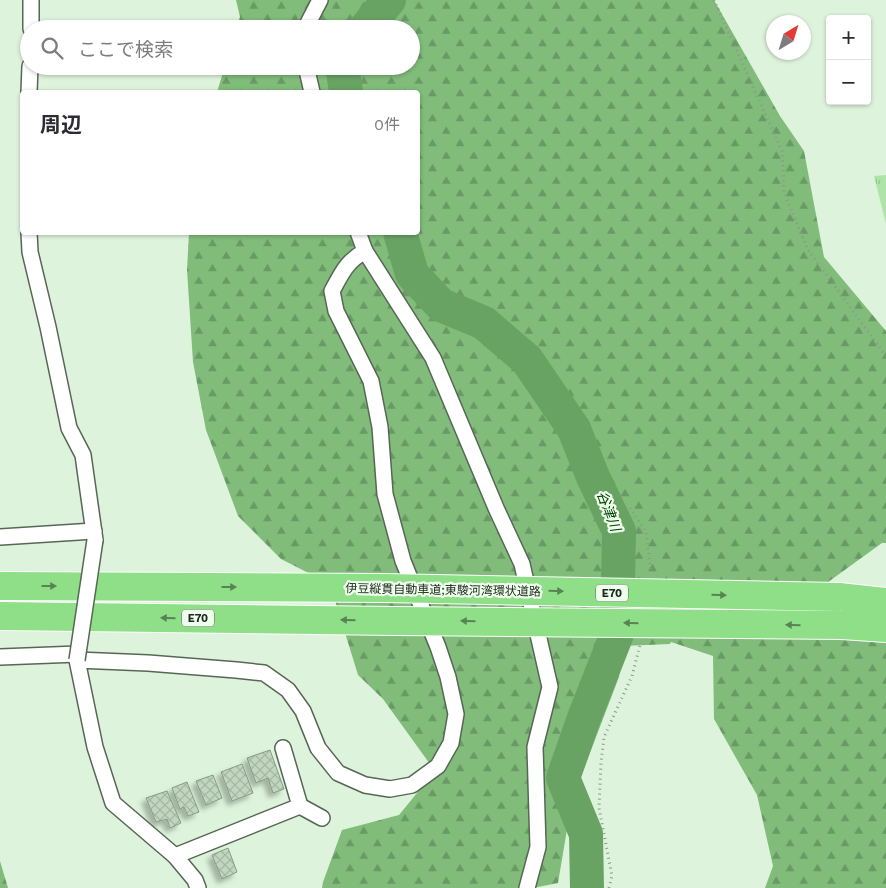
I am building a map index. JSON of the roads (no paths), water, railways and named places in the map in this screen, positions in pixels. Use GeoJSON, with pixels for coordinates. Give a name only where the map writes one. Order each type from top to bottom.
{"type":"FeatureCollection","features":[{"type":"Feature","properties":{"kind":"highway","name":"伊豆縦貫自動車道;東駿河湾環状道路"},"geometry":{"type":"LineString","coordinates":[[0,586],[385,588],[839,597],[886,602]]}},
{"type":"Feature","properties":{"kind":"highway","name":"E70"},"geometry":{"type":"LineString","coordinates":[[0,616],[842,625],[886,628]]}},
{"type":"Feature","properties":{"kind":"street"},"geometry":{"type":"LineString","coordinates":[[31,0],[31,20]]}},
{"type":"Feature","properties":{"kind":"street"},"geometry":{"type":"LineString","coordinates":[[310,20],[320,0]]}},
{"type":"Feature","properties":{"kind":"street"},"geometry":{"type":"LineString","coordinates":[[29,90],[30,75]]}},
{"type":"Feature","properties":{"kind":"street"},"geometry":{"type":"LineString","coordinates":[[308,75],[312,90]]}},
{"type":"Feature","properties":{"kind":"street"},"geometry":{"type":"LineString","coordinates":[[29,235],[30,252],[69,428],[83,454],[95,536],[77,657],[95,747],[113,802],[175,856],[195,880],[198,888]]}},
{"type":"Feature","properties":{"kind":"street"},"geometry":{"type":"LineString","coordinates":[[359,235],[366,251],[433,358],[496,508],[522,564],[550,687],[535,748],[538,847],[527,888]]}},
{"type":"Feature","properties":{"kind":"street"},"geometry":{"type":"LineString","coordinates":[[0,657],[77,657],[264,673],[288,690],[303,711],[318,748],[338,773],[365,785],[390,789],[412,785],[438,766],[451,743],[456,714],[448,677],[438,646],[403,561],[385,494],[380,427],[371,382],[336,311],[332,291],[345,267],[366,251]]}},
{"type":"Feature","properties":{"kind":"street"},"geometry":{"type":"LineString","coordinates":[[0,537],[95,536]]}},
{"type":"Feature","properties":{"kind":"street"},"geometry":{"type":"LineString","coordinates":[[283,748],[300,806],[322,818]]}},
{"type":"Feature","properties":{"kind":"street"},"geometry":{"type":"LineString","coordinates":[[175,856],[300,806]]}},
{"type":"Feature","properties":{"kind":"waterway","name":"谷津川"},"geometry":{"type":"LineString","coordinates":[[372,20],[389,0]]}},
{"type":"Feature","properties":{"kind":"waterway","name":"谷津川"},"geometry":{"type":"LineString","coordinates":[[343,75],[346,90]]}},
{"type":"Feature","properties":{"kind":"waterway","name":"谷津川"},"geometry":{"type":"LineString","coordinates":[[401,235],[412,274],[441,305],[484,323],[527,360],[574,429],[593,477],[619,531],[617,634],[563,778],[586,834],[587,888]]}}]}
